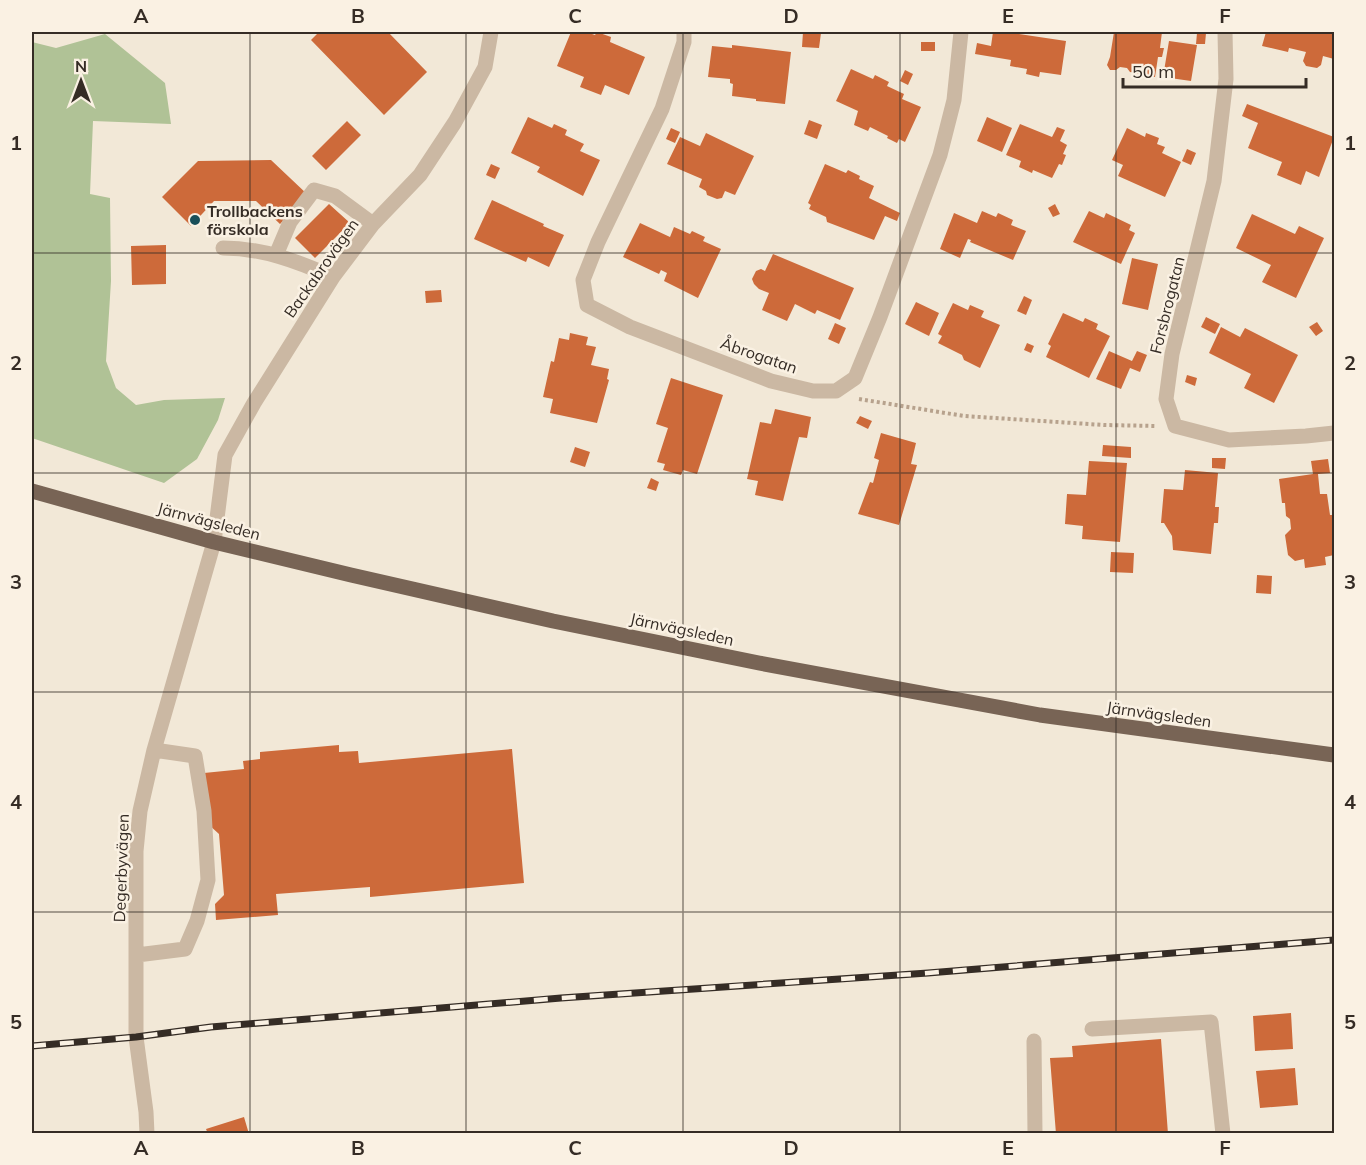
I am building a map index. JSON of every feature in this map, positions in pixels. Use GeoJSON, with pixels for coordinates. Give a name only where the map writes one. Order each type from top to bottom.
{"type":"FeatureCollection","features":[{"type":"Feature","properties":{"kind":"main road","name":"Järnvägsleden"},"geometry":{"type":"LineString","coordinates":[[32,490],[214,542],[552,621],[782,668],[1040,715],[1335,756]]}},
{"type":"Feature","properties":{"kind":"street","name":"Backabrovägen"},"geometry":{"type":"LineString","coordinates":[[214,542],[225,455],[254,402],[333,277],[374,224],[420,175],[455,122],[485,67],[491,32]]}},
{"type":"Feature","properties":{"kind":"street","name":"Åbrogatan"},"geometry":{"type":"LineString","coordinates":[[684,32],[684,42],[662,109],[597,242],[582,280],[587,305],[630,327],[771,381],[813,392],[836,392]]}},
{"type":"Feature","properties":{"kind":"street"},"geometry":{"type":"LineString","coordinates":[[836,392],[855,378],[940,155],[954,100],[961,32]]}},
{"type":"Feature","properties":{"kind":"street","name":"Forsbrogatan"},"geometry":{"type":"LineString","coordinates":[[1175,426],[1166,399],[1172,354],[1214,181],[1226,79],[1225,32]]}},
{"type":"Feature","properties":{"kind":"street"},"geometry":{"type":"LineString","coordinates":[[276,255],[290,222],[315,190],[335,196],[374,224]]}},
{"type":"Feature","properties":{"kind":"street"},"geometry":{"type":"LineString","coordinates":[[223,248],[246,248],[276,255],[333,277]]}},
{"type":"Feature","properties":{"kind":"street"},"geometry":{"type":"LineString","coordinates":[[1175,426],[1229,440],[1335,433]]}},
{"type":"Feature","properties":{"kind":"street","name":"Degerbyvägen"},"geometry":{"type":"LineString","coordinates":[[147,1134],[136,1037],[136,851],[140,811],[154,750],[214,542]]}},
{"type":"Feature","properties":{"kind":"street"},"geometry":{"type":"LineString","coordinates":[[137,955],[185,949],[197,921],[208,880],[204,811],[195,756],[154,750]]}},
{"type":"Feature","properties":{"kind":"street"},"geometry":{"type":"LineString","coordinates":[[1092,1029],[1211,1022],[1223,1134]]}},
{"type":"Feature","properties":{"kind":"street"},"geometry":{"type":"LineString","coordinates":[[1034,1041],[1035,1134]]}},
{"type":"Feature","properties":{"kind":"path"},"geometry":{"type":"LineString","coordinates":[[836,392],[877,402],[964,416],[1104,425],[1175,426]]}},
{"type":"Feature","properties":{"kind":"green space"},"geometry":{"type":"Polygon","coordinates":[[[105,34],[165,83],[171,124],[93,121],[90,194],[110,198],[111,281],[106,361],[116,388],[136,405],[164,400],[225,398],[218,420],[197,459],[164,483],[32,438],[32,42],[56,48],[105,34]]]}},
{"type":"Feature","properties":{"kind":"building"},"geometry":{"type":"Polygon","coordinates":[[[319,32],[388,32],[427,72],[384,115],[311,40],[319,32]]]}},
{"type":"Feature","properties":{"kind":"building"},"geometry":{"type":"Polygon","coordinates":[[[571,32],[586,32],[595,35],[597,32],[611,37],[610,42],[645,57],[629,95],[605,85],[601,95],[580,87],[584,77],[557,66],[571,32]]]}},
{"type":"Feature","properties":{"kind":"building"},"geometry":{"type":"Polygon","coordinates":[[[803,32],[821,33],[819,48],[802,47],[803,32]]]}},
{"type":"Feature","properties":{"kind":"building"},"geometry":{"type":"Polygon","coordinates":[[[993,32],[1019,32],[1019,34],[1066,41],[1061,75],[1040,72],[1039,77],[1026,74],[1027,69],[1010,66],[1011,60],[975,54],[977,43],[991,46],[993,32]]]}},
{"type":"Feature","properties":{"kind":"building"},"geometry":{"type":"Polygon","coordinates":[[[1114,32],[1162,32],[1160,48],[1164,48],[1162,57],[1158,57],[1155,77],[1130,72],[1127,68],[1120,67],[1110,70],[1107,65],[1114,32]]]}},
{"type":"Feature","properties":{"kind":"building"},"geometry":{"type":"Polygon","coordinates":[[[1266,32],[1334,32],[1334,59],[1323,56],[1321,65],[1317,68],[1306,66],[1303,61],[1306,52],[1289,48],[1288,52],[1262,46],[1266,32]]]}},
{"type":"Feature","properties":{"kind":"building"},"geometry":{"type":"Polygon","coordinates":[[[1197,33],[1206,33],[1205,44],[1196,44],[1197,33]]]}},
{"type":"Feature","properties":{"kind":"building"},"geometry":{"type":"Polygon","coordinates":[[[1169,41],[1197,45],[1191,81],[1163,77],[1169,41]]]}},
{"type":"Feature","properties":{"kind":"building"},"geometry":{"type":"Polygon","coordinates":[[[921,42],[935,42],[935,51],[921,51],[921,42]]]}},
{"type":"Feature","properties":{"kind":"building"},"geometry":{"type":"Polygon","coordinates":[[[732,45],[791,52],[785,104],[732,96],[733,84],[730,83],[730,79],[708,77],[712,46],[732,48],[732,45]]]}},
{"type":"Feature","properties":{"kind":"building"},"geometry":{"type":"Polygon","coordinates":[[[851,69],[873,79],[875,75],[889,82],[887,86],[904,94],[902,99],[921,107],[905,142],[899,139],[897,143],[870,127],[868,131],[854,125],[858,111],[836,101],[851,69]]]}},
{"type":"Feature","properties":{"kind":"building"},"geometry":{"type":"Polygon","coordinates":[[[905,70],[913,74],[908,85],[900,81],[905,70]]]}},
{"type":"Feature","properties":{"kind":"building"},"geometry":{"type":"Polygon","coordinates":[[[1247,104],[1334,137],[1319,177],[1306,171],[1301,185],[1277,175],[1282,162],[1248,148],[1258,123],[1242,116],[1247,104]]]}},
{"type":"Feature","properties":{"kind":"building"},"geometry":{"type":"Polygon","coordinates":[[[528,117],[552,128],[554,124],[567,130],[565,135],[584,144],[580,151],[600,160],[583,196],[537,172],[540,167],[511,153],[528,117]]]}},
{"type":"Feature","properties":{"kind":"building"},"geometry":{"type":"Polygon","coordinates":[[[987,117],[1012,128],[1002,152],[977,141],[987,117]]]}},
{"type":"Feature","properties":{"kind":"building"},"geometry":{"type":"Polygon","coordinates":[[[809,120],[822,125],[817,139],[804,134],[809,120]]]}},
{"type":"Feature","properties":{"kind":"building"},"geometry":{"type":"Polygon","coordinates":[[[347,121],[361,135],[326,170],[312,156],[347,121]]]}},
{"type":"Feature","properties":{"kind":"building"},"geometry":{"type":"Polygon","coordinates":[[[1020,124],[1052,137],[1057,127],[1065,130],[1060,141],[1067,145],[1063,154],[1066,155],[1052,178],[1019,167],[1021,161],[1006,155],[1020,124]]]}},
{"type":"Feature","properties":{"kind":"building"},"geometry":{"type":"Polygon","coordinates":[[[671,128],[680,132],[675,143],[666,139],[671,128]]]}},
{"type":"Feature","properties":{"kind":"building"},"geometry":{"type":"Polygon","coordinates":[[[1127,128],[1145,137],[1146,133],[1159,138],[1157,144],[1165,147],[1162,153],[1181,162],[1165,197],[1118,176],[1123,165],[1112,160],[1127,128]]]}},
{"type":"Feature","properties":{"kind":"building"},"geometry":{"type":"Polygon","coordinates":[[[706,133],[754,156],[735,195],[725,191],[722,198],[717,199],[707,195],[706,191],[699,187],[702,179],[667,164],[680,137],[700,146],[706,133]]]}},
{"type":"Feature","properties":{"kind":"building"},"geometry":{"type":"Polygon","coordinates":[[[1187,149],[1196,153],[1191,165],[1182,161],[1187,149]]]}},
{"type":"Feature","properties":{"kind":"building"},"geometry":{"type":"Polygon","coordinates":[[[271,160],[308,195],[280,224],[256,201],[214,201],[191,226],[162,197],[198,161],[271,160]]]}},
{"type":"Feature","properties":{"kind":"building"},"geometry":{"type":"Polygon","coordinates":[[[491,164],[500,168],[495,179],[486,175],[491,164]]]}},
{"type":"Feature","properties":{"kind":"building"},"geometry":{"type":"Polygon","coordinates":[[[825,164],[846,173],[848,170],[860,176],[859,179],[874,186],[869,198],[900,213],[897,221],[885,216],[874,240],[827,222],[826,217],[809,209],[811,205],[808,203],[825,164]]]}},
{"type":"Feature","properties":{"kind":"building"},"geometry":{"type":"Polygon","coordinates":[[[492,200],[564,235],[549,267],[528,257],[526,262],[474,239],[492,200]]]}},
{"type":"Feature","properties":{"kind":"building"},"geometry":{"type":"Polygon","coordinates":[[[329,204],[350,223],[315,258],[295,238],[329,204]]]}},
{"type":"Feature","properties":{"kind":"building"},"geometry":{"type":"Polygon","coordinates":[[[1055,204],[1060,214],[1053,217],[1048,208],[1055,204]]]}},
{"type":"Feature","properties":{"kind":"building"},"geometry":{"type":"Polygon","coordinates":[[[982,211],[996,217],[998,213],[1013,220],[1011,225],[1026,231],[1013,260],[970,242],[971,240],[968,239],[960,258],[940,249],[954,213],[977,223],[982,211]]]}},
{"type":"Feature","properties":{"kind":"building"},"geometry":{"type":"Polygon","coordinates":[[[1089,211],[1104,218],[1106,213],[1131,225],[1129,230],[1135,233],[1121,264],[1073,242],[1089,211]]]}},
{"type":"Feature","properties":{"kind":"building"},"geometry":{"type":"Polygon","coordinates":[[[1252,214],[1295,234],[1299,226],[1324,238],[1296,298],[1262,282],[1271,265],[1236,248],[1252,214]]]}},
{"type":"Feature","properties":{"kind":"building"},"geometry":{"type":"Polygon","coordinates":[[[640,223],[670,237],[674,227],[690,234],[692,231],[705,237],[703,241],[721,249],[698,298],[664,281],[667,273],[661,270],[659,274],[623,257],[640,223]]]}},
{"type":"Feature","properties":{"kind":"building"},"geometry":{"type":"Polygon","coordinates":[[[166,245],[166,284],[132,285],[131,246],[166,245]]]}},
{"type":"Feature","properties":{"kind":"building"},"geometry":{"type":"Polygon","coordinates":[[[773,254],[854,288],[840,320],[817,310],[815,314],[795,304],[787,321],[762,310],[769,293],[759,289],[752,279],[756,271],[761,269],[765,271],[773,254]]]}},
{"type":"Feature","properties":{"kind":"building"},"geometry":{"type":"Polygon","coordinates":[[[1132,258],[1158,264],[1148,310],[1122,304],[1132,258]]]}},
{"type":"Feature","properties":{"kind":"building"},"geometry":{"type":"Polygon","coordinates":[[[441,290],[442,302],[426,303],[425,291],[441,290]]]}},
{"type":"Feature","properties":{"kind":"building"},"geometry":{"type":"Polygon","coordinates":[[[1024,296],[1032,300],[1026,315],[1017,311],[1024,296]]]}},
{"type":"Feature","properties":{"kind":"building"},"geometry":{"type":"Polygon","coordinates":[[[916,302],[939,313],[929,336],[905,324],[916,302]]]}},
{"type":"Feature","properties":{"kind":"building"},"geometry":{"type":"Polygon","coordinates":[[[953,303],[968,310],[970,305],[984,311],[981,317],[1000,325],[980,368],[964,360],[962,355],[938,343],[942,336],[938,334],[953,303]]]}},
{"type":"Feature","properties":{"kind":"building"},"geometry":{"type":"Polygon","coordinates":[[[1063,313],[1083,322],[1085,318],[1098,324],[1096,329],[1110,336],[1089,378],[1046,357],[1051,346],[1048,344],[1063,313]]]}},
{"type":"Feature","properties":{"kind":"building"},"geometry":{"type":"Polygon","coordinates":[[[1206,317],[1220,324],[1215,334],[1201,327],[1206,317]]]}},
{"type":"Feature","properties":{"kind":"building"},"geometry":{"type":"Polygon","coordinates":[[[1317,322],[1323,331],[1316,336],[1309,327],[1317,322]]]}},
{"type":"Feature","properties":{"kind":"building"},"geometry":{"type":"Polygon","coordinates":[[[835,323],[846,328],[839,344],[828,339],[835,323]]]}},
{"type":"Feature","properties":{"kind":"building"},"geometry":{"type":"Polygon","coordinates":[[[1221,327],[1240,337],[1245,328],[1298,355],[1274,403],[1244,388],[1251,374],[1209,353],[1221,327]]]}},
{"type":"Feature","properties":{"kind":"building"},"geometry":{"type":"Polygon","coordinates":[[[570,333],[588,337],[586,345],[596,347],[591,365],[609,369],[607,379],[609,380],[597,423],[550,413],[553,399],[543,397],[559,338],[569,340],[570,333]]]}},
{"type":"Feature","properties":{"kind":"building"},"geometry":{"type":"Polygon","coordinates":[[[1027,343],[1034,346],[1031,353],[1024,350],[1027,343]]]}},
{"type":"Feature","properties":{"kind":"building"},"geometry":{"type":"Polygon","coordinates":[[[1109,351],[1132,361],[1137,351],[1147,355],[1140,372],[1130,368],[1121,389],[1096,379],[1109,351]]]}},
{"type":"Feature","properties":{"kind":"building"},"geometry":{"type":"Polygon","coordinates":[[[1187,375],[1197,378],[1195,386],[1185,382],[1187,375]]]}},
{"type":"Feature","properties":{"kind":"building"},"geometry":{"type":"Polygon","coordinates":[[[671,378],[723,395],[697,474],[683,470],[681,475],[663,470],[665,464],[657,462],[668,428],[656,424],[671,378]]]}},
{"type":"Feature","properties":{"kind":"building"},"geometry":{"type":"Polygon","coordinates":[[[775,409],[811,417],[807,438],[799,437],[783,501],[755,495],[758,481],[747,479],[760,422],[771,424],[775,409]]]}},
{"type":"Feature","properties":{"kind":"building"},"geometry":{"type":"Polygon","coordinates":[[[860,416],[872,421],[868,429],[856,423],[860,416]]]}},
{"type":"Feature","properties":{"kind":"building"},"geometry":{"type":"Polygon","coordinates":[[[881,433],[916,443],[911,464],[917,465],[899,525],[858,514],[870,482],[873,483],[879,460],[874,458],[881,433]]]}},
{"type":"Feature","properties":{"kind":"building"},"geometry":{"type":"Polygon","coordinates":[[[1103,445],[1131,447],[1131,458],[1102,456],[1103,445]]]}},
{"type":"Feature","properties":{"kind":"building"},"geometry":{"type":"Polygon","coordinates":[[[575,447],[590,452],[585,467],[570,462],[575,447]]]}},
{"type":"Feature","properties":{"kind":"building"},"geometry":{"type":"Polygon","coordinates":[[[1212,458],[1226,458],[1225,469],[1212,468],[1212,458]]]}},
{"type":"Feature","properties":{"kind":"building"},"geometry":{"type":"Polygon","coordinates":[[[1328,459],[1330,473],[1318,474],[1320,494],[1327,494],[1330,515],[1334,515],[1334,527],[1332,527],[1334,555],[1325,557],[1326,565],[1305,568],[1304,559],[1295,561],[1288,555],[1285,535],[1291,529],[1290,519],[1286,516],[1285,503],[1282,503],[1279,479],[1313,474],[1311,461],[1328,459]]]}},
{"type":"Feature","properties":{"kind":"building"},"geometry":{"type":"Polygon","coordinates":[[[1089,461],[1127,463],[1120,542],[1082,539],[1083,526],[1065,524],[1067,494],[1086,495],[1089,461]]]}},
{"type":"Feature","properties":{"kind":"building"},"geometry":{"type":"Polygon","coordinates":[[[1185,470],[1218,473],[1215,507],[1219,507],[1218,523],[1214,523],[1211,554],[1173,550],[1172,536],[1164,523],[1161,523],[1164,489],[1183,490],[1185,470]]]}},
{"type":"Feature","properties":{"kind":"building"},"geometry":{"type":"Polygon","coordinates":[[[651,478],[659,482],[656,491],[647,488],[651,478]]]}},
{"type":"Feature","properties":{"kind":"building"},"geometry":{"type":"Polygon","coordinates":[[[1111,552],[1134,553],[1133,573],[1110,572],[1111,552]]]}},
{"type":"Feature","properties":{"kind":"building"},"geometry":{"type":"Polygon","coordinates":[[[1257,575],[1272,576],[1271,594],[1256,593],[1257,575]]]}},
{"type":"Feature","properties":{"kind":"building"},"geometry":{"type":"Polygon","coordinates":[[[339,745],[339,752],[358,751],[359,763],[512,749],[524,883],[370,897],[370,887],[276,894],[278,915],[216,920],[215,904],[224,895],[219,834],[208,824],[204,773],[244,769],[243,761],[260,759],[260,752],[339,745]]]}},
{"type":"Feature","properties":{"kind":"building"},"geometry":{"type":"Polygon","coordinates":[[[1291,1013],[1293,1049],[1255,1051],[1253,1016],[1291,1013]]]}},
{"type":"Feature","properties":{"kind":"building"},"geometry":{"type":"Polygon","coordinates":[[[1161,1039],[1168,1134],[1056,1134],[1050,1058],[1073,1057],[1072,1046],[1161,1039]]]}},
{"type":"Feature","properties":{"kind":"building"},"geometry":{"type":"Polygon","coordinates":[[[1295,1068],[1298,1105],[1260,1108],[1256,1071],[1295,1068]]]}},
{"type":"Feature","properties":{"kind":"building"},"geometry":{"type":"Polygon","coordinates":[[[244,1117],[249,1134],[208,1134],[206,1129],[244,1117]]]}},
{"type":"Feature","properties":{"kind":"railway"},"geometry":{"type":"LineString","coordinates":[[32,1046],[136,1037],[211,1027],[561,998],[928,973],[1334,940]]}},
{"type":"Feature","properties":{"kind":"place","name":"Trollbackens förskola"},"geometry":{"type":"Point","coordinates":[195,220]}}]}
